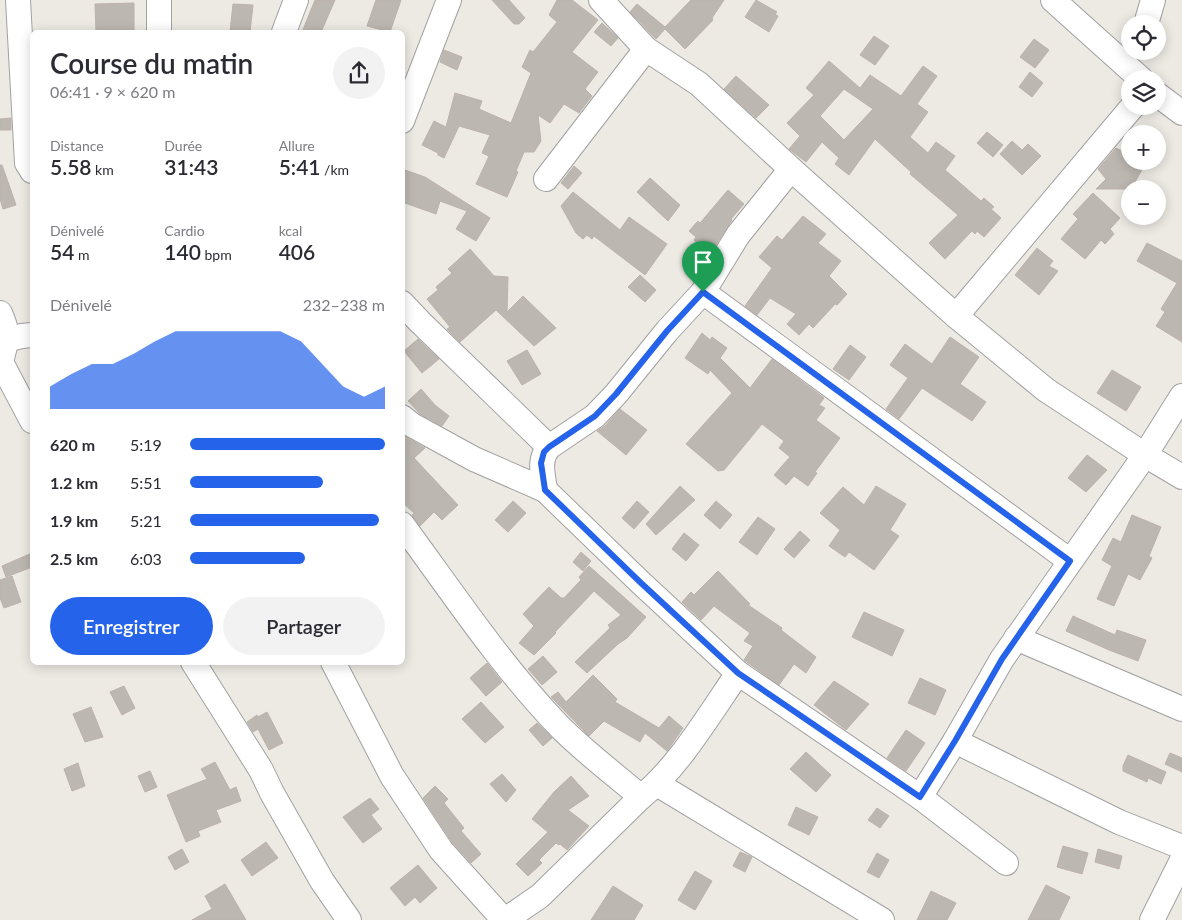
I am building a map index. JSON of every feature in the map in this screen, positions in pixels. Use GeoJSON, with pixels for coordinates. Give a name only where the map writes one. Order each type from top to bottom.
{"type":"FeatureCollection","features":[{"type":"Feature","properties":{"kind":"street"},"geometry":{"type":"LineString","coordinates":[[18,0],[27,163],[30,168]]}},
{"type":"Feature","properties":{"kind":"street"},"geometry":{"type":"LineString","coordinates":[[159,0],[159,30]]}},
{"type":"Feature","properties":{"kind":"street"},"geometry":{"type":"LineString","coordinates":[[285,30],[296,0]]}},
{"type":"Feature","properties":{"kind":"street"},"geometry":{"type":"LineString","coordinates":[[405,113],[449,0]]}},
{"type":"Feature","properties":{"kind":"street"},"geometry":{"type":"LineString","coordinates":[[601,0],[646,49],[699,84],[956,316],[1046,390],[1182,477]]}},
{"type":"Feature","properties":{"kind":"street"},"geometry":{"type":"LineString","coordinates":[[1053,0],[1121,51]]}},
{"type":"Feature","properties":{"kind":"street"},"geometry":{"type":"LineString","coordinates":[[1149,15],[1153,0]]}},
{"type":"Feature","properties":{"kind":"street"},"geometry":{"type":"LineString","coordinates":[[546,179],[646,49]]}},
{"type":"Feature","properties":{"kind":"street"},"geometry":{"type":"LineString","coordinates":[[1166,101],[1182,113]]}},
{"type":"Feature","properties":{"kind":"street"},"geometry":{"type":"LineString","coordinates":[[956,316],[1125,115]]}},
{"type":"Feature","properties":{"kind":"street"},"geometry":{"type":"LineString","coordinates":[[545,490],[541,463],[544,452],[595,416],[616,394],[667,331],[703,292],[738,235],[791,169]]}},
{"type":"Feature","properties":{"kind":"street"},"geometry":{"type":"LineString","coordinates":[[703,292],[1070,561]]}},
{"type":"Feature","properties":{"kind":"street"},"geometry":{"type":"LineString","coordinates":[[405,306],[549,447]]}},
{"type":"Feature","properties":{"kind":"street"},"geometry":{"type":"LineString","coordinates":[[0,313],[7,330],[1,362],[30,417]]}},
{"type":"Feature","properties":{"kind":"street"},"geometry":{"type":"LineString","coordinates":[[4,340],[30,336]]}},
{"type":"Feature","properties":{"kind":"street"},"geometry":{"type":"LineString","coordinates":[[920,797],[1002,659],[1145,455],[1182,396]]}},
{"type":"Feature","properties":{"kind":"street"},"geometry":{"type":"LineString","coordinates":[[405,419],[474,459],[545,490],[738,673],[920,797],[1006,863]]}},
{"type":"Feature","properties":{"kind":"street"},"geometry":{"type":"LineString","coordinates":[[405,528],[517,678],[558,725],[649,791],[882,920]]}},
{"type":"Feature","properties":{"kind":"street"},"geometry":{"type":"LineString","coordinates":[[1016,638],[1182,709]]}},
{"type":"Feature","properties":{"kind":"street"},"geometry":{"type":"LineString","coordinates":[[195,665],[261,770],[322,881],[349,920]]}},
{"type":"Feature","properties":{"kind":"street"},"geometry":{"type":"LineString","coordinates":[[335,665],[392,776],[435,842],[505,920],[540,896],[649,791],[699,731],[738,673]]}},
{"type":"Feature","properties":{"kind":"street"},"geometry":{"type":"LineString","coordinates":[[955,741],[1119,822],[1182,847]]}},
{"type":"Feature","properties":{"kind":"street"},"geometry":{"type":"LineString","coordinates":[[1152,920],[1182,860]]}},
{"type":"Feature","properties":{"kind":"building"},"geometry":{"type":"Polygon","coordinates":[[[315,0],[335,0],[322,30],[303,30],[315,0]]]}},
{"type":"Feature","properties":{"kind":"building"},"geometry":{"type":"Polygon","coordinates":[[[376,0],[401,0],[391,30],[367,26],[376,0]]]}},
{"type":"Feature","properties":{"kind":"building"},"geometry":{"type":"Polygon","coordinates":[[[492,0],[509,0],[525,18],[519,24],[514,24],[492,0]]]}},
{"type":"Feature","properties":{"kind":"building"},"geometry":{"type":"Polygon","coordinates":[[[557,0],[572,0],[598,20],[572,52],[598,72],[585,89],[592,96],[579,113],[564,104],[550,123],[538,115],[541,141],[534,152],[524,152],[507,197],[476,184],[489,156],[482,153],[490,135],[459,126],[444,158],[422,145],[434,121],[446,127],[455,93],[482,101],[479,109],[511,123],[531,73],[522,67],[530,50],[533,52],[557,22],[549,15],[557,0]]]}},
{"type":"Feature","properties":{"kind":"building"},"geometry":{"type":"Polygon","coordinates":[[[691,0],[724,0],[712,18],[713,20],[685,49],[665,29],[656,39],[630,12],[637,4],[665,27],[691,0]]]}},
{"type":"Feature","properties":{"kind":"building"},"geometry":{"type":"Polygon","coordinates":[[[756,0],[777,12],[775,14],[778,16],[769,32],[745,17],[756,0]]]}},
{"type":"Feature","properties":{"kind":"building"},"geometry":{"type":"Polygon","coordinates":[[[134,3],[134,30],[96,30],[95,4],[134,3]]]}},
{"type":"Feature","properties":{"kind":"building"},"geometry":{"type":"Polygon","coordinates":[[[233,4],[253,5],[250,30],[230,30],[233,4]]]}},
{"type":"Feature","properties":{"kind":"building"},"geometry":{"type":"Polygon","coordinates":[[[602,23],[618,38],[611,46],[594,32],[602,23]]]}},
{"type":"Feature","properties":{"kind":"building"},"geometry":{"type":"Polygon","coordinates":[[[874,36],[889,46],[875,65],[860,55],[874,36]]]}},
{"type":"Feature","properties":{"kind":"building"},"geometry":{"type":"Polygon","coordinates":[[[1034,39],[1049,50],[1035,68],[1020,57],[1034,39]]]}},
{"type":"Feature","properties":{"kind":"building"},"geometry":{"type":"Polygon","coordinates":[[[444,50],[462,57],[457,70],[440,62],[444,50]]]}},
{"type":"Feature","properties":{"kind":"building"},"geometry":{"type":"Polygon","coordinates":[[[829,61],[860,88],[870,75],[901,96],[923,66],[937,76],[917,104],[928,112],[910,137],[928,153],[936,142],[955,156],[945,170],[981,201],[984,198],[994,207],[991,209],[1001,218],[984,237],[977,231],[975,234],[972,231],[945,259],[929,243],[958,215],[910,174],[911,172],[875,139],[849,175],[835,164],[839,158],[822,142],[806,162],[789,149],[800,136],[787,123],[814,95],[806,88],[829,61]],[[844,89],[820,116],[844,140],[873,109],[844,89]]]}},
{"type":"Feature","properties":{"kind":"building"},"geometry":{"type":"Polygon","coordinates":[[[1030,72],[1043,83],[1032,97],[1019,87],[1030,72]]]}},
{"type":"Feature","properties":{"kind":"building"},"geometry":{"type":"Polygon","coordinates":[[[736,76],[769,105],[756,118],[724,89],[736,76]]]}},
{"type":"Feature","properties":{"kind":"building"},"geometry":{"type":"Polygon","coordinates":[[[11,118],[11,130],[0,130],[0,119],[11,118]]]}},
{"type":"Feature","properties":{"kind":"building"},"geometry":{"type":"Polygon","coordinates":[[[987,132],[1003,145],[993,157],[977,143],[987,132]]]}},
{"type":"Feature","properties":{"kind":"building"},"geometry":{"type":"Polygon","coordinates":[[[1012,141],[1022,150],[1028,144],[1041,156],[1022,175],[1000,154],[1012,141]]]}},
{"type":"Feature","properties":{"kind":"building"},"geometry":{"type":"Polygon","coordinates":[[[1116,148],[1121,150],[1121,170],[1142,170],[1136,180],[1121,180],[1121,189],[1096,189],[1106,179],[1098,169],[1116,148]]]}},
{"type":"Feature","properties":{"kind":"building"},"geometry":{"type":"Polygon","coordinates":[[[0,165],[2,165],[16,205],[3,209],[0,199],[0,165]]]}},
{"type":"Feature","properties":{"kind":"building"},"geometry":{"type":"Polygon","coordinates":[[[574,166],[582,173],[568,189],[561,183],[574,166]]]}},
{"type":"Feature","properties":{"kind":"building"},"geometry":{"type":"Polygon","coordinates":[[[405,170],[425,177],[490,218],[476,241],[456,229],[467,211],[440,201],[436,214],[405,203],[405,170]]]}},
{"type":"Feature","properties":{"kind":"building"},"geometry":{"type":"Polygon","coordinates":[[[650,178],[680,205],[668,221],[637,192],[650,178]]]}},
{"type":"Feature","properties":{"kind":"building"},"geometry":{"type":"Polygon","coordinates":[[[728,190],[744,204],[731,219],[702,266],[692,258],[701,246],[694,240],[696,237],[689,231],[698,221],[700,223],[728,190]]]}},
{"type":"Feature","properties":{"kind":"building"},"geometry":{"type":"Polygon","coordinates":[[[573,192],[620,230],[629,217],[667,244],[645,275],[594,236],[592,239],[587,235],[583,239],[576,233],[561,206],[573,192]]]}},
{"type":"Feature","properties":{"kind":"building"},"geometry":{"type":"Polygon","coordinates":[[[1093,193],[1120,218],[1110,229],[1114,234],[1105,244],[1101,240],[1085,259],[1061,239],[1078,219],[1073,214],[1093,193]]]}},
{"type":"Feature","properties":{"kind":"building"},"geometry":{"type":"Polygon","coordinates":[[[803,216],[826,234],[818,243],[841,261],[829,276],[847,294],[813,328],[809,324],[799,335],[787,324],[796,314],[770,298],[757,315],[745,306],[772,268],[759,257],[777,236],[782,240],[803,216]]]}},
{"type":"Feature","properties":{"kind":"building"},"geometry":{"type":"Polygon","coordinates":[[[1147,243],[1182,261],[1182,342],[1156,326],[1165,312],[1161,309],[1177,283],[1137,261],[1147,243]]]}},
{"type":"Feature","properties":{"kind":"building"},"geometry":{"type":"Polygon","coordinates":[[[1037,248],[1053,261],[1049,266],[1058,271],[1039,295],[1015,275],[1037,248]]]}},
{"type":"Feature","properties":{"kind":"building"},"geometry":{"type":"Polygon","coordinates":[[[470,249],[494,276],[508,277],[507,312],[523,296],[556,328],[534,346],[496,310],[460,342],[447,329],[450,327],[427,299],[438,290],[436,287],[452,273],[448,269],[470,249]]]}},
{"type":"Feature","properties":{"kind":"building"},"geometry":{"type":"Polygon","coordinates":[[[640,275],[656,290],[645,302],[628,287],[640,275]]]}},
{"type":"Feature","properties":{"kind":"building"},"geometry":{"type":"Polygon","coordinates":[[[702,333],[710,340],[712,337],[727,348],[720,358],[750,388],[772,359],[824,398],[819,405],[825,408],[816,420],[840,438],[815,472],[817,473],[808,486],[794,476],[786,485],[774,475],[790,457],[779,448],[784,441],[762,424],[724,470],[718,471],[686,444],[732,393],[710,370],[708,374],[685,358],[702,333]]]}},
{"type":"Feature","properties":{"kind":"building"},"geometry":{"type":"Polygon","coordinates":[[[950,337],[979,357],[960,384],[986,402],[972,421],[922,388],[899,419],[886,409],[908,378],[890,365],[905,344],[932,364],[950,337]]]}},
{"type":"Feature","properties":{"kind":"building"},"geometry":{"type":"Polygon","coordinates":[[[418,339],[439,359],[422,373],[405,350],[418,339]]]}},
{"type":"Feature","properties":{"kind":"building"},"geometry":{"type":"Polygon","coordinates":[[[850,345],[866,357],[849,380],[833,369],[850,345]]]}},
{"type":"Feature","properties":{"kind":"building"},"geometry":{"type":"Polygon","coordinates":[[[527,350],[541,374],[522,385],[507,361],[527,350]]]}},
{"type":"Feature","properties":{"kind":"building"},"geometry":{"type":"Polygon","coordinates":[[[1112,370],[1141,387],[1126,411],[1097,393],[1112,370]]]}},
{"type":"Feature","properties":{"kind":"building"},"geometry":{"type":"Polygon","coordinates":[[[421,389],[435,405],[449,416],[442,426],[420,414],[408,401],[421,389]]]}},
{"type":"Feature","properties":{"kind":"building"},"geometry":{"type":"Polygon","coordinates":[[[620,409],[647,430],[626,455],[597,431],[605,426],[620,409]]]}},
{"type":"Feature","properties":{"kind":"building"},"geometry":{"type":"Polygon","coordinates":[[[405,437],[425,448],[414,458],[458,505],[442,520],[434,512],[420,526],[412,515],[414,513],[405,505],[405,437]]]}},
{"type":"Feature","properties":{"kind":"building"},"geometry":{"type":"Polygon","coordinates":[[[1087,455],[1107,470],[1086,492],[1068,478],[1087,455]]]}},
{"type":"Feature","properties":{"kind":"building"},"geometry":{"type":"Polygon","coordinates":[[[680,486],[695,500],[656,535],[646,524],[680,486]]]}},
{"type":"Feature","properties":{"kind":"building"},"geometry":{"type":"Polygon","coordinates":[[[876,486],[906,504],[890,530],[899,536],[874,570],[849,552],[845,557],[829,546],[840,530],[820,513],[843,487],[864,505],[876,486]]]}},
{"type":"Feature","properties":{"kind":"building"},"geometry":{"type":"Polygon","coordinates":[[[513,501],[526,513],[508,532],[495,520],[513,501]]]}},
{"type":"Feature","properties":{"kind":"building"},"geometry":{"type":"Polygon","coordinates":[[[637,501],[649,512],[634,529],[622,518],[637,501]]]}},
{"type":"Feature","properties":{"kind":"building"},"geometry":{"type":"Polygon","coordinates":[[[716,501],[732,515],[720,529],[704,515],[716,501]]]}},
{"type":"Feature","properties":{"kind":"building"},"geometry":{"type":"Polygon","coordinates":[[[1132,515],[1161,527],[1149,556],[1152,558],[1140,580],[1128,574],[1114,606],[1097,599],[1112,566],[1102,560],[1113,538],[1121,542],[1132,515]]]}},
{"type":"Feature","properties":{"kind":"building"},"geometry":{"type":"Polygon","coordinates":[[[758,517],[775,529],[757,555],[739,542],[758,517]]]}},
{"type":"Feature","properties":{"kind":"building"},"geometry":{"type":"Polygon","coordinates":[[[800,531],[810,540],[794,558],[784,549],[800,531]]]}},
{"type":"Feature","properties":{"kind":"building"},"geometry":{"type":"Polygon","coordinates":[[[684,533],[699,545],[686,561],[672,549],[684,533]]]}},
{"type":"Feature","properties":{"kind":"building"},"geometry":{"type":"Polygon","coordinates":[[[581,552],[591,561],[583,571],[573,562],[581,552]]]}},
{"type":"Feature","properties":{"kind":"building"},"geometry":{"type":"Polygon","coordinates":[[[30,554],[30,568],[6,577],[2,566],[30,554]]]}},
{"type":"Feature","properties":{"kind":"building"},"geometry":{"type":"Polygon","coordinates":[[[589,566],[646,617],[627,638],[587,673],[575,662],[610,628],[608,625],[621,615],[594,591],[534,655],[519,643],[534,626],[523,614],[549,587],[561,598],[564,598],[581,580],[579,577],[589,566]]]}},
{"type":"Feature","properties":{"kind":"building"},"geometry":{"type":"Polygon","coordinates":[[[718,571],[750,604],[748,605],[782,628],[781,630],[816,657],[806,673],[794,664],[779,685],[744,660],[753,646],[744,641],[750,633],[714,606],[701,620],[682,602],[691,592],[694,595],[718,571]]]}},
{"type":"Feature","properties":{"kind":"building"},"geometry":{"type":"Polygon","coordinates":[[[12,576],[21,602],[4,608],[0,598],[0,580],[12,576]]]}},
{"type":"Feature","properties":{"kind":"building"},"geometry":{"type":"Polygon","coordinates":[[[864,612],[904,630],[892,656],[852,637],[864,612]]]}},
{"type":"Feature","properties":{"kind":"building"},"geometry":{"type":"Polygon","coordinates":[[[1073,616],[1115,635],[1117,630],[1146,640],[1138,661],[1066,631],[1073,616]]]}},
{"type":"Feature","properties":{"kind":"building"},"geometry":{"type":"Polygon","coordinates":[[[543,656],[557,672],[542,685],[528,669],[543,656]]]}},
{"type":"Feature","properties":{"kind":"building"},"geometry":{"type":"Polygon","coordinates":[[[487,663],[502,682],[486,696],[470,678],[487,663]]]}},
{"type":"Feature","properties":{"kind":"building"},"geometry":{"type":"Polygon","coordinates":[[[593,675],[617,699],[615,702],[659,728],[669,716],[683,728],[667,751],[645,733],[640,742],[604,721],[589,736],[551,697],[558,692],[566,702],[593,675]]]}},
{"type":"Feature","properties":{"kind":"building"},"geometry":{"type":"Polygon","coordinates":[[[920,678],[946,690],[935,715],[908,703],[920,678]]]}},
{"type":"Feature","properties":{"kind":"building"},"geometry":{"type":"Polygon","coordinates":[[[834,681],[869,704],[846,730],[814,705],[834,681]]]}},
{"type":"Feature","properties":{"kind":"building"},"geometry":{"type":"Polygon","coordinates":[[[124,686],[135,708],[122,715],[110,692],[124,686]]]}},
{"type":"Feature","properties":{"kind":"building"},"geometry":{"type":"Polygon","coordinates":[[[481,702],[504,727],[485,743],[462,719],[481,702]]]}},
{"type":"Feature","properties":{"kind":"building"},"geometry":{"type":"Polygon","coordinates":[[[91,707],[103,737],[85,742],[73,714],[91,707]]]}},
{"type":"Feature","properties":{"kind":"building"},"geometry":{"type":"Polygon","coordinates":[[[267,712],[283,743],[269,750],[258,729],[253,732],[247,722],[257,715],[258,717],[267,712]]]}},
{"type":"Feature","properties":{"kind":"building"},"geometry":{"type":"Polygon","coordinates":[[[537,723],[552,738],[543,746],[529,730],[537,723]]]}},
{"type":"Feature","properties":{"kind":"building"},"geometry":{"type":"Polygon","coordinates":[[[906,730],[925,743],[906,771],[887,758],[906,730]]]}},
{"type":"Feature","properties":{"kind":"building"},"geometry":{"type":"Polygon","coordinates":[[[806,752],[831,775],[816,792],[790,769],[806,752]]]}},
{"type":"Feature","properties":{"kind":"building"},"geometry":{"type":"Polygon","coordinates":[[[1170,753],[1182,758],[1182,772],[1165,764],[1170,753]]]}},
{"type":"Feature","properties":{"kind":"building"},"geometry":{"type":"Polygon","coordinates":[[[1128,755],[1166,772],[1161,784],[1148,778],[1147,782],[1123,771],[1128,755]]]}},
{"type":"Feature","properties":{"kind":"building"},"geometry":{"type":"Polygon","coordinates":[[[215,762],[230,790],[236,787],[241,801],[216,810],[221,822],[198,831],[200,836],[186,842],[167,795],[207,779],[201,769],[215,762]]]}},
{"type":"Feature","properties":{"kind":"building"},"geometry":{"type":"Polygon","coordinates":[[[78,763],[85,786],[72,791],[64,769],[78,763]]]}},
{"type":"Feature","properties":{"kind":"building"},"geometry":{"type":"Polygon","coordinates":[[[150,771],[157,787],[145,792],[138,776],[150,771]]]}},
{"type":"Feature","properties":{"kind":"building"},"geometry":{"type":"Polygon","coordinates":[[[502,774],[516,790],[506,802],[490,784],[502,774]]]}},
{"type":"Feature","properties":{"kind":"building"},"geometry":{"type":"Polygon","coordinates":[[[571,776],[589,796],[568,810],[589,826],[567,850],[556,843],[539,860],[542,863],[528,876],[516,864],[548,832],[532,819],[554,792],[571,776]]]}},
{"type":"Feature","properties":{"kind":"building"},"geometry":{"type":"Polygon","coordinates":[[[435,786],[448,799],[444,803],[464,828],[461,831],[481,854],[471,863],[452,842],[423,798],[435,786]]]}},
{"type":"Feature","properties":{"kind":"building"},"geometry":{"type":"Polygon","coordinates":[[[370,798],[379,809],[371,815],[382,829],[363,843],[343,817],[370,798]]]}},
{"type":"Feature","properties":{"kind":"building"},"geometry":{"type":"Polygon","coordinates":[[[796,807],[818,817],[809,835],[788,825],[796,807]]]}},
{"type":"Feature","properties":{"kind":"building"},"geometry":{"type":"Polygon","coordinates":[[[877,808],[889,816],[880,828],[868,820],[877,808]]]}},
{"type":"Feature","properties":{"kind":"building"},"geometry":{"type":"Polygon","coordinates":[[[266,842],[278,858],[252,876],[241,860],[266,842]]]}},
{"type":"Feature","properties":{"kind":"building"},"geometry":{"type":"Polygon","coordinates":[[[1063,846],[1088,853],[1082,874],[1057,867],[1063,846]]]}},
{"type":"Feature","properties":{"kind":"building"},"geometry":{"type":"Polygon","coordinates":[[[182,849],[189,862],[175,870],[168,857],[182,849]]]}},
{"type":"Feature","properties":{"kind":"building"},"geometry":{"type":"Polygon","coordinates":[[[1098,849],[1122,856],[1119,869],[1095,862],[1098,849]]]}},
{"type":"Feature","properties":{"kind":"building"},"geometry":{"type":"Polygon","coordinates":[[[740,852],[752,857],[745,872],[733,866],[740,852]]]}},
{"type":"Feature","properties":{"kind":"building"},"geometry":{"type":"Polygon","coordinates":[[[877,853],[889,860],[879,878],[867,872],[877,853]]]}},
{"type":"Feature","properties":{"kind":"building"},"geometry":{"type":"Polygon","coordinates":[[[418,865],[437,888],[420,903],[415,897],[405,906],[390,888],[418,865]]]}},
{"type":"Feature","properties":{"kind":"building"},"geometry":{"type":"Polygon","coordinates":[[[695,871],[712,881],[695,910],[678,900],[695,871]]]}},
{"type":"Feature","properties":{"kind":"building"},"geometry":{"type":"Polygon","coordinates":[[[225,884],[246,920],[192,920],[212,909],[205,896],[225,884]]]}},
{"type":"Feature","properties":{"kind":"building"},"geometry":{"type":"Polygon","coordinates":[[[1046,885],[1070,897],[1059,920],[1028,920],[1046,885]]]}},
{"type":"Feature","properties":{"kind":"building"},"geometry":{"type":"Polygon","coordinates":[[[613,886],[643,905],[634,920],[591,920],[613,886]]]}},
{"type":"Feature","properties":{"kind":"building"},"geometry":{"type":"Polygon","coordinates":[[[931,891],[956,903],[947,920],[917,920],[931,891]]]}},
{"type":"Feature","properties":{"kind":"route"},"geometry":{"type":"LineString","coordinates":[[703,292],[1070,561],[1002,659],[920,797],[738,673],[545,490],[541,463],[544,452],[595,416],[616,394],[667,331],[703,292]]}}]}
